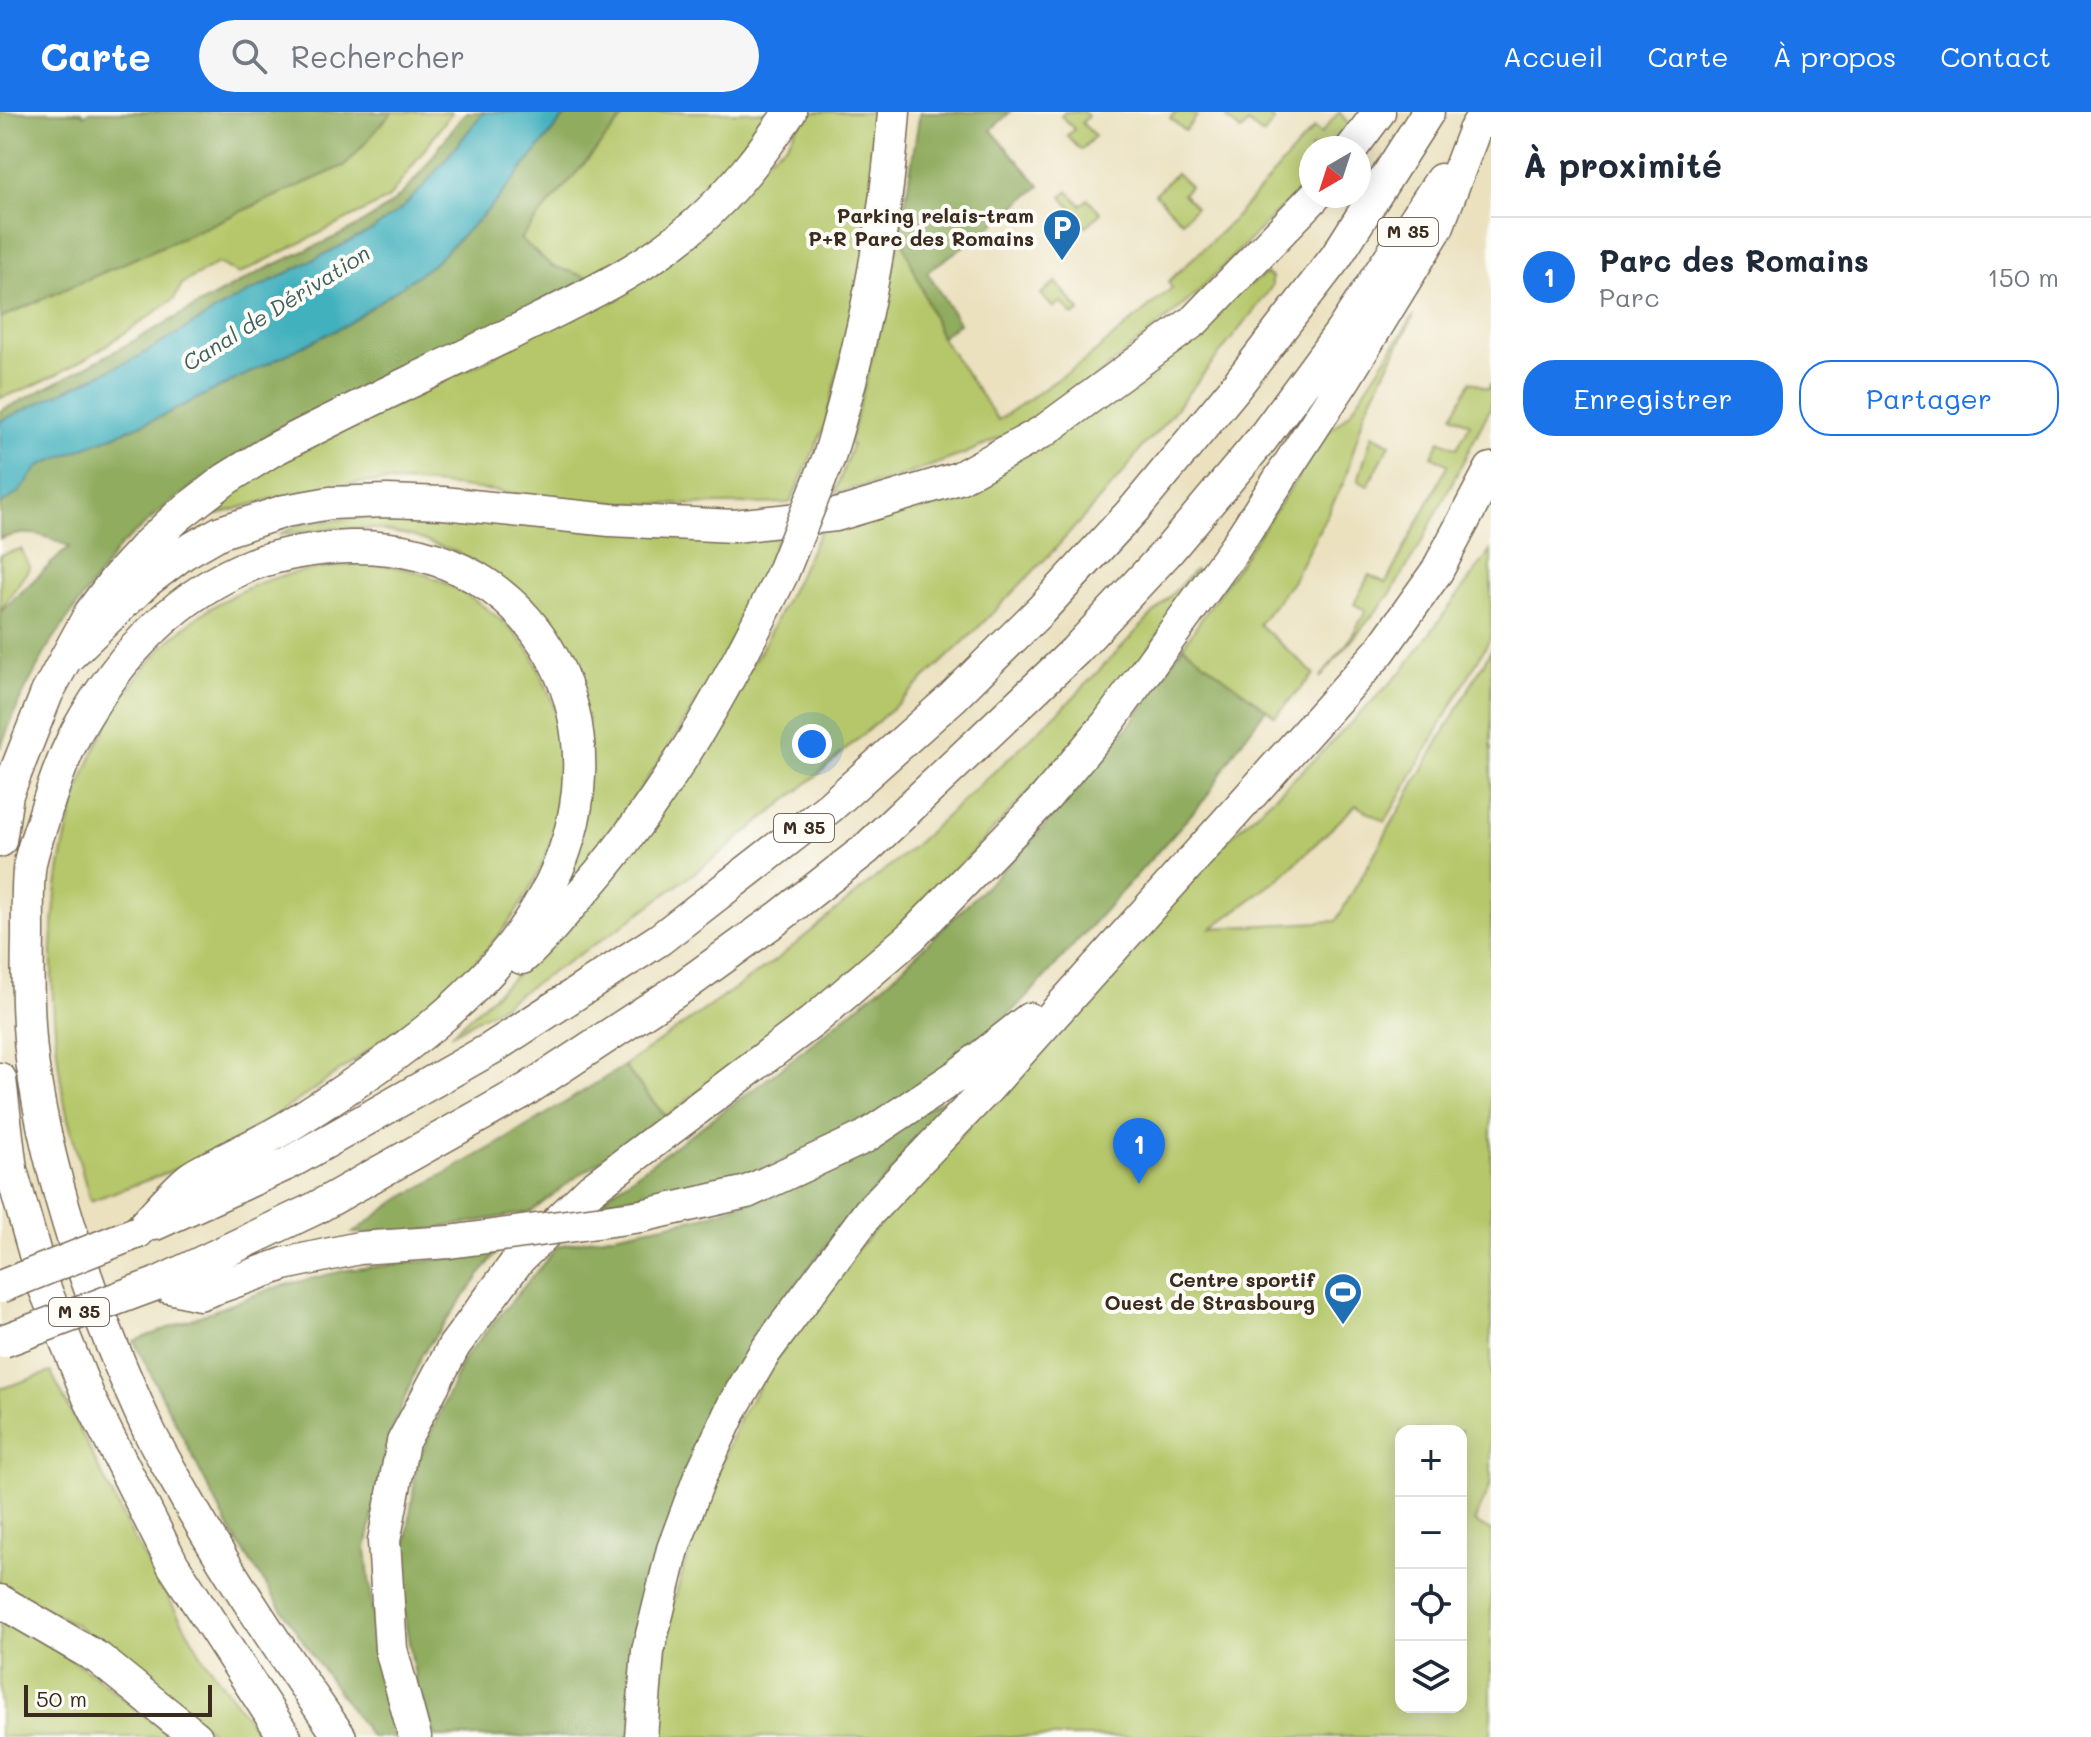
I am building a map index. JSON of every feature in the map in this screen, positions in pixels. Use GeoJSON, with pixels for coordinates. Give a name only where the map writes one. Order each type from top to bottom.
{"type":"FeatureCollection","features":[{"type":"Feature","properties":{"kind":"highway"},"geometry":{"type":"LineString","coordinates":[[0,841],[7,794],[47,693],[91,612],[115,580],[178,516],[226,479],[308,431],[602,288],[655,255],[694,225],[729,192],[764,151],[790,112]]}},
{"type":"Feature","properties":{"kind":"highway"},"geometry":{"type":"LineString","coordinates":[[481,981],[524,956],[593,881],[658,797],[718,701],[782,574],[829,457],[848,393],[884,219],[894,112]]}},
{"type":"Feature","properties":{"kind":"highway"},"geometry":{"type":"LineString","coordinates":[[1361,136],[1379,112]]}},
{"type":"Feature","properties":{"kind":"highway","name":"M 35"},"geometry":{"type":"LineString","coordinates":[[0,1287],[138,1232],[289,1163],[492,1048],[660,939],[830,807],[953,697],[1040,611],[1137,506],[1225,401],[1336,257],[1428,112]]}},
{"type":"Feature","properties":{"kind":"highway"},"geometry":{"type":"LineString","coordinates":[[415,1737],[391,1649],[384,1541],[403,1442],[454,1346],[519,1259],[591,1189],[812,1022],[912,936],[1045,798],[1108,723],[1223,564],[1346,377],[1437,228],[1479,121]]}},
{"type":"Feature","properties":{"kind":"highway","name":"M 35"},"geometry":{"type":"LineString","coordinates":[[1,1341],[156,1284],[314,1209],[526,1090],[684,986],[866,849],[1075,651],[1169,550],[1262,439],[1341,332],[1479,121]]}},
{"type":"Feature","properties":{"kind":"highway"},"geometry":{"type":"LineString","coordinates":[[68,657],[147,581],[184,553],[221,532],[285,511],[330,503],[415,502],[610,520],[734,526],[836,515],[959,478],[1044,431],[1194,321],[1303,208]]}},
{"type":"Feature","properties":{"kind":"highway"},"geometry":{"type":"LineString","coordinates":[[641,1737],[648,1651],[673,1549],[699,1479],[733,1406],[765,1352],[869,1212],[986,1090],[1380,651],[1437,571],[1491,469]]}},
{"type":"Feature","properties":{"kind":"highway"},"geometry":{"type":"LineString","coordinates":[[1249,797],[1353,708],[1398,659],[1450,588],[1491,513]]}},
{"type":"Feature","properties":{"kind":"highway"},"geometry":{"type":"LineString","coordinates":[[138,1232],[191,1177],[293,1124],[444,1016],[481,981],[544,898],[570,836],[581,773],[580,743],[567,687],[554,658],[507,600],[479,579],[426,557],[394,549],[326,547],[287,554],[252,565],[217,582],[176,609],[144,637],[117,668],[93,703],[59,766],[29,867],[27,976],[35,1080],[58,1182],[84,1272],[151,1436],[213,1546],[340,1737]]}},
{"type":"Feature","properties":{"kind":"highway"},"geometry":{"type":"LineString","coordinates":[[156,1284],[199,1294],[284,1264],[359,1248],[449,1242],[641,1216],[747,1192],[865,1137],[958,1075],[1095,969]]}},
{"type":"Feature","properties":{"kind":"highway"},"geometry":{"type":"LineString","coordinates":[[0,1079],[11,1170],[45,1289],[89,1398],[173,1565],[285,1737]]}},
{"type":"Feature","properties":{"kind":"highway"},"geometry":{"type":"LineString","coordinates":[[0,1601],[98,1658],[196,1737]]}},
{"type":"Feature","properties":{"kind":"green space"},"geometry":{"type":"Polygon","coordinates":[[[0,112],[81,112],[84,115],[89,112],[392,112],[346,165],[0,318],[0,112]]]}},
{"type":"Feature","properties":{"kind":"green space"},"geometry":{"type":"Polygon","coordinates":[[[392,112],[452,112],[388,199],[239,274],[218,263],[182,284],[174,299],[91,355],[24,390],[0,398],[0,318],[346,165],[392,112]]]}},
{"type":"Feature","properties":{"kind":"green space"},"geometry":{"type":"Polygon","coordinates":[[[466,112],[484,112],[424,186],[400,210],[372,230],[234,300],[138,357],[0,421],[0,411],[258,273],[371,218],[411,185],[466,112]]]}},
{"type":"Feature","properties":{"kind":"green space"},"geometry":{"type":"Polygon","coordinates":[[[568,112],[628,112],[520,239],[552,266],[593,279],[287,423],[195,484],[159,512],[119,547],[49,645],[20,700],[0,748],[0,612],[69,547],[35,534],[0,539],[0,505],[19,492],[39,466],[162,416],[346,325],[433,264],[493,205],[568,112]]]}},
{"type":"Feature","properties":{"kind":"green space"},"geometry":{"type":"Polygon","coordinates":[[[628,112],[775,112],[752,145],[683,218],[593,279],[552,266],[519,239],[628,112]]]}},
{"type":"Feature","properties":{"kind":"green space"},"geometry":{"type":"Polygon","coordinates":[[[806,112],[881,112],[868,241],[825,426],[790,503],[598,502],[385,482],[338,485],[298,493],[199,520],[246,478],[493,357],[787,144],[806,112]]]}},
{"type":"Feature","properties":{"kind":"green space"},"geometry":{"type":"Polygon","coordinates":[[[920,112],[1010,112],[991,130],[1040,186],[985,231],[927,272],[959,323],[941,337],[900,235],[920,112]]]}},
{"type":"Feature","properties":{"kind":"green space"},"geometry":{"type":"Polygon","coordinates":[[[1065,112],[1084,112],[1088,116],[1082,123],[1095,136],[1081,150],[1067,136],[1074,129],[1061,116],[1065,112]]]}},
{"type":"Feature","properties":{"kind":"green space"},"geometry":{"type":"Polygon","coordinates":[[[1176,112],[1192,112],[1197,116],[1185,131],[1170,118],[1176,112]]]}},
{"type":"Feature","properties":{"kind":"green space"},"geometry":{"type":"Polygon","coordinates":[[[1233,112],[1263,112],[1274,121],[1263,135],[1248,123],[1241,131],[1227,119],[1233,112]]]}},
{"type":"Feature","properties":{"kind":"green space"},"geometry":{"type":"Polygon","coordinates":[[[1339,112],[1350,125],[1341,136],[1307,136],[1314,128],[1321,134],[1339,112]]]}},
{"type":"Feature","properties":{"kind":"green space"},"geometry":{"type":"Polygon","coordinates":[[[1299,145],[1299,190],[1193,297],[1083,388],[1019,429],[964,454],[894,479],[835,493],[852,445],[849,443],[881,323],[900,235],[941,337],[998,420],[1083,362],[1172,288],[1168,282],[1232,221],[1299,145]]]}},
{"type":"Feature","properties":{"kind":"green space"},"geometry":{"type":"Polygon","coordinates":[[[1176,173],[1190,186],[1183,194],[1196,207],[1182,221],[1155,194],[1176,173]]]}},
{"type":"Feature","properties":{"kind":"green space"},"geometry":{"type":"Polygon","coordinates":[[[1068,191],[1081,205],[1088,199],[1101,213],[1086,226],[1062,197],[1068,191]]]}},
{"type":"Feature","properties":{"kind":"green space"},"geometry":{"type":"Polygon","coordinates":[[[1266,274],[1272,277],[1272,286],[1260,303],[1125,471],[1055,549],[903,699],[815,777],[721,853],[618,929],[496,1009],[450,1035],[539,954],[760,652],[822,528],[911,507],[1266,274]]]}},
{"type":"Feature","properties":{"kind":"green space"},"geometry":{"type":"Polygon","coordinates":[[[1056,282],[1080,311],[1073,316],[1061,302],[1053,308],[1041,294],[1056,282]]]}},
{"type":"Feature","properties":{"kind":"green space"},"geometry":{"type":"Polygon","coordinates":[[[1414,315],[1365,411],[1344,482],[1292,582],[1259,624],[1314,674],[1275,716],[1183,646],[1329,431],[1349,414],[1414,315]]]}},
{"type":"Feature","properties":{"kind":"green space"},"geometry":{"type":"Polygon","coordinates":[[[1471,381],[1488,389],[1491,383],[1491,407],[1419,547],[1389,596],[1320,678],[1347,644],[1366,611],[1354,604],[1369,575],[1386,583],[1448,465],[1432,456],[1440,440],[1457,448],[1470,424],[1453,415],[1471,381]]]}},
{"type":"Feature","properties":{"kind":"green space"},"geometry":{"type":"Polygon","coordinates":[[[1372,435],[1390,444],[1368,486],[1358,481],[1372,435]]]}},
{"type":"Feature","properties":{"kind":"green space"},"geometry":{"type":"Polygon","coordinates":[[[380,515],[778,536],[738,629],[714,673],[661,759],[572,882],[570,875],[588,719],[487,570],[456,552],[412,536],[374,529],[331,528],[278,535],[301,524],[380,515]]]}},
{"type":"Feature","properties":{"kind":"green space"},"geometry":{"type":"Polygon","coordinates":[[[21,549],[30,567],[0,611],[0,555],[21,549]]]}},
{"type":"Feature","properties":{"kind":"green space"},"geometry":{"type":"Polygon","coordinates":[[[1491,550],[1491,637],[1385,822],[1356,805],[1280,878],[1212,928],[1336,921],[1491,650],[1491,1483],[1474,1522],[1491,1531],[1491,1737],[657,1737],[657,1705],[671,1610],[700,1515],[741,1415],[786,1345],[852,1255],[1227,840],[1315,759],[1403,670],[1491,550]]]}},
{"type":"Feature","properties":{"kind":"green space"},"geometry":{"type":"Polygon","coordinates":[[[358,564],[417,572],[454,588],[505,624],[532,655],[554,706],[562,761],[561,790],[552,837],[535,879],[512,918],[484,953],[451,985],[378,1043],[287,1108],[212,1153],[90,1201],[61,1080],[52,950],[56,895],[65,840],[80,786],[102,735],[130,687],[165,645],[207,610],[257,584],[282,576],[358,564]]]}},
{"type":"Feature","properties":{"kind":"green space"},"geometry":{"type":"Polygon","coordinates":[[[1195,570],[1199,572],[1116,698],[885,946],[666,1117],[624,1066],[780,957],[916,844],[1065,706],[1195,570]]]}},
{"type":"Feature","properties":{"kind":"green space"},"geometry":{"type":"Polygon","coordinates":[[[1183,646],[1266,709],[1234,752],[1206,798],[1025,999],[953,1065],[853,1129],[737,1182],[598,1202],[774,1074],[891,979],[1028,845],[1132,722],[1183,646]]]}},
{"type":"Feature","properties":{"kind":"green space"},"geometry":{"type":"Polygon","coordinates":[[[624,1066],[666,1117],[572,1180],[531,1212],[404,1234],[353,1233],[395,1202],[506,1139],[624,1066]]]}},
{"type":"Feature","properties":{"kind":"green space"},"geometry":{"type":"Polygon","coordinates":[[[973,1086],[846,1221],[780,1304],[717,1406],[629,1737],[436,1737],[417,1687],[400,1592],[417,1464],[464,1358],[558,1246],[700,1218],[816,1178],[865,1137],[973,1086]]]}},
{"type":"Feature","properties":{"kind":"green space"},"geometry":{"type":"Polygon","coordinates":[[[497,1252],[422,1354],[386,1446],[366,1549],[379,1675],[398,1737],[371,1737],[231,1532],[134,1341],[273,1288],[347,1270],[497,1252]]]}},
{"type":"Feature","properties":{"kind":"green space"},"geometry":{"type":"Polygon","coordinates":[[[51,1372],[135,1541],[204,1659],[261,1737],[218,1737],[133,1665],[73,1623],[0,1586],[0,1389],[51,1372]]]}},
{"type":"Feature","properties":{"kind":"green space"},"geometry":{"type":"Polygon","coordinates":[[[0,1613],[97,1677],[170,1737],[0,1737],[0,1613]]]}},
{"type":"Feature","properties":{"kind":"water","name":"Canal de Dérivation"},"geometry":{"type":"Polygon","coordinates":[[[484,112],[568,112],[493,205],[433,264],[346,325],[162,416],[39,466],[19,492],[0,505],[0,421],[138,357],[234,300],[372,230],[400,210],[424,186],[484,112]]]}},
{"type":"Feature","properties":{"kind":"place","name":"Parking relais-tram P+R Parc des Romains"},"geometry":{"type":"Point","coordinates":[1062,262]}},
{"type":"Feature","properties":{"kind":"place","name":"Parc des Romains"},"geometry":{"type":"Point","coordinates":[1139,1184]}},
{"type":"Feature","properties":{"kind":"place","name":"Centre sportif Ouest de Strasbourg"},"geometry":{"type":"Point","coordinates":[1343,1326]}}]}
